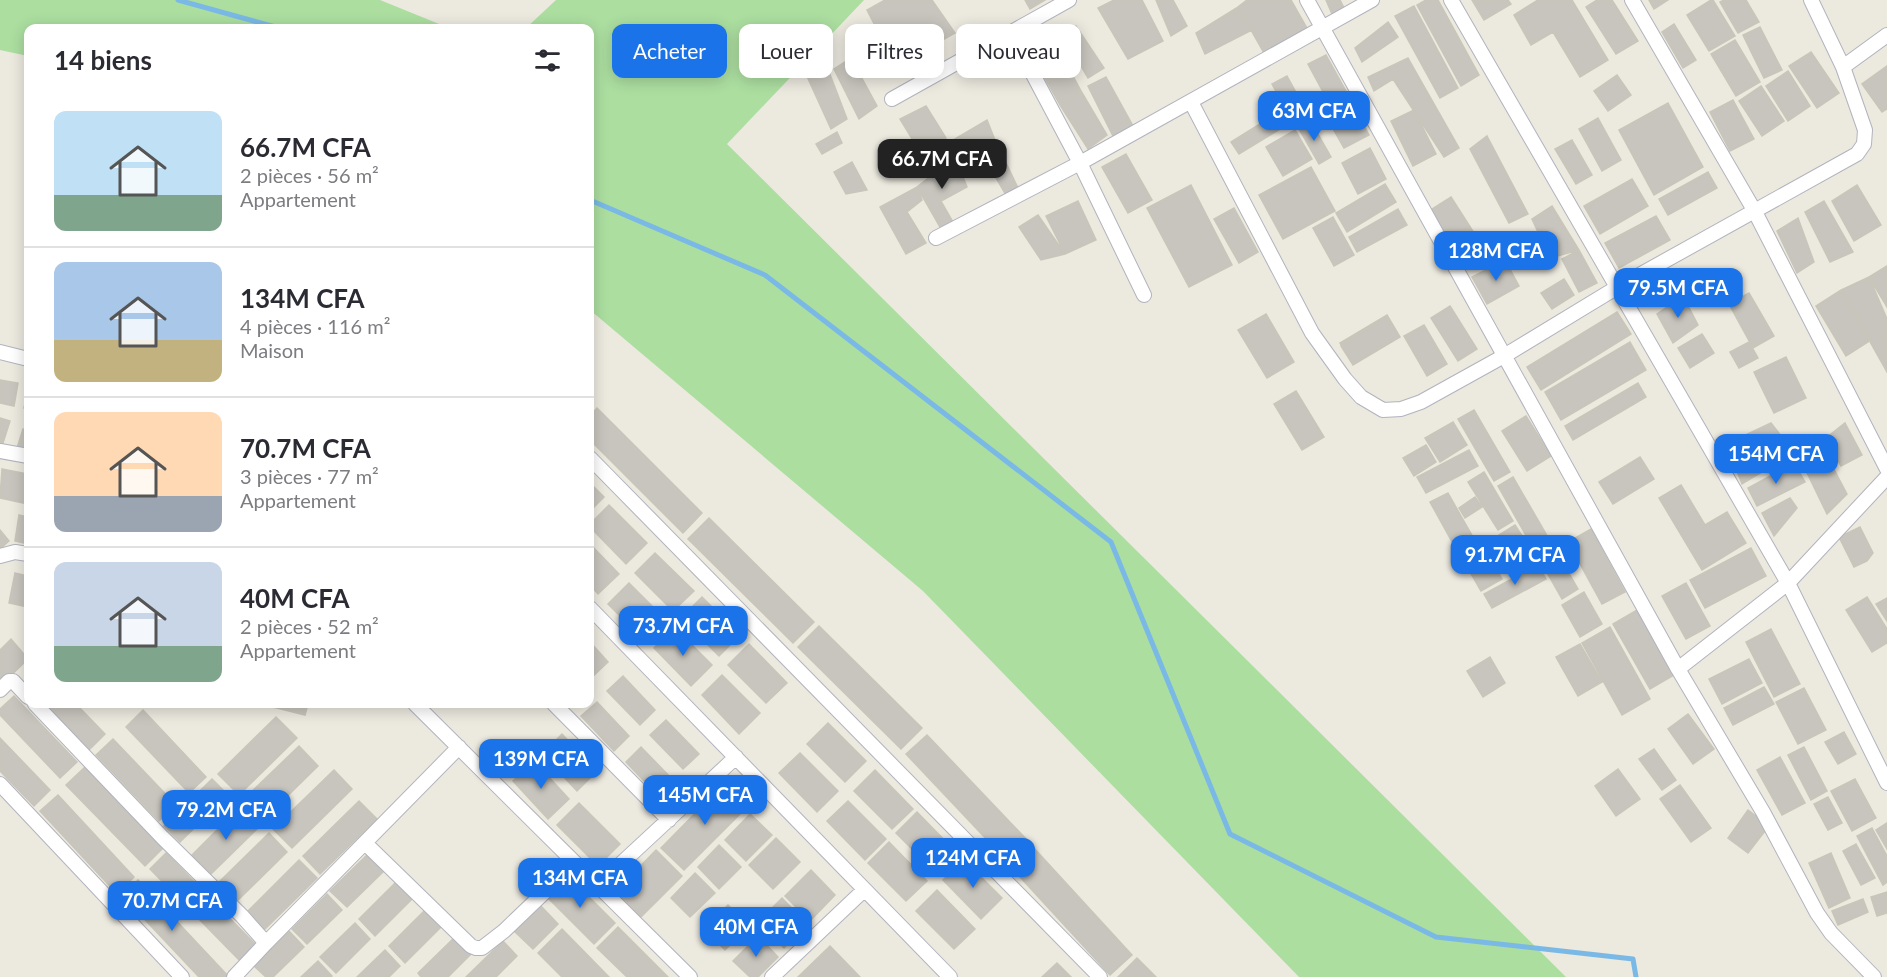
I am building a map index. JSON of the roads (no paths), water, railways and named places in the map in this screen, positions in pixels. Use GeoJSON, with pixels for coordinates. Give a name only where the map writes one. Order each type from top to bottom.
{"type":"FeatureCollection","features":[{"type":"Feature","properties":{"kind":"street"},"geometry":{"type":"LineString","coordinates":[[1027,24],[1069,0]]}},
{"type":"Feature","properties":{"kind":"street"},"geometry":{"type":"LineString","coordinates":[[1307,0],[1678,669],[1763,812],[1817,913],[1831,933],[1874,977]]}},
{"type":"Feature","properties":{"kind":"street"},"geometry":{"type":"LineString","coordinates":[[936,238],[1080,163],[1372,0]]}},
{"type":"Feature","properties":{"kind":"street"},"geometry":{"type":"LineString","coordinates":[[1451,0],[1788,583],[1887,783]]}},
{"type":"Feature","properties":{"kind":"street"},"geometry":{"type":"LineString","coordinates":[[1632,0],[1754,210],[1887,469]]}},
{"type":"Feature","properties":{"kind":"street"},"geometry":{"type":"LineString","coordinates":[[1191,102],[1312,333],[1360,397],[1383,410],[1401,409],[1421,402],[1504,356],[1616,288],[1857,154],[1864,144],[1865,130],[1843,67],[1811,0]]}},
{"type":"Feature","properties":{"kind":"street"},"geometry":{"type":"LineString","coordinates":[[1843,67],[1887,35]]}},
{"type":"Feature","properties":{"kind":"street"},"geometry":{"type":"LineString","coordinates":[[892,99],[956,64]]}},
{"type":"Feature","properties":{"kind":"street"},"geometry":{"type":"LineString","coordinates":[[1035,78],[1080,163],[1144,295]]}},
{"type":"Feature","properties":{"kind":"street"},"geometry":{"type":"LineString","coordinates":[[0,352],[24,358]]}},
{"type":"Feature","properties":{"kind":"street"},"geometry":{"type":"LineString","coordinates":[[0,451],[24,455]]}},
{"type":"Feature","properties":{"kind":"street"},"geometry":{"type":"LineString","coordinates":[[594,462],[1100,977]]}},
{"type":"Feature","properties":{"kind":"street"},"geometry":{"type":"LineString","coordinates":[[1678,669],[1788,583],[1887,477]]}},
{"type":"Feature","properties":{"kind":"street"},"geometry":{"type":"LineString","coordinates":[[0,556],[15,552],[24,553]]}},
{"type":"Feature","properties":{"kind":"street"},"geometry":{"type":"LineString","coordinates":[[594,612],[950,977]]}},
{"type":"Feature","properties":{"kind":"street"},"geometry":{"type":"LineString","coordinates":[[0,690],[9,681],[13,681],[24,693]]}},
{"type":"Feature","properties":{"kind":"street"},"geometry":{"type":"LineString","coordinates":[[39,708],[266,943]]}},
{"type":"Feature","properties":{"kind":"street"},"geometry":{"type":"LineString","coordinates":[[419,708],[690,977]]}},
{"type":"Feature","properties":{"kind":"street"},"geometry":{"type":"LineString","coordinates":[[558,708],[669,820]]}},
{"type":"Feature","properties":{"kind":"street"},"geometry":{"type":"LineString","coordinates":[[234,977],[459,747]]}},
{"type":"Feature","properties":{"kind":"street"},"geometry":{"type":"LineString","coordinates":[[598,885],[736,757]]}},
{"type":"Feature","properties":{"kind":"street"},"geometry":{"type":"LineString","coordinates":[[0,784],[182,977]]}},
{"type":"Feature","properties":{"kind":"street"},"geometry":{"type":"LineString","coordinates":[[365,843],[471,946],[476,948],[482,948],[504,931],[575,863]]}},
{"type":"Feature","properties":{"kind":"street"},"geometry":{"type":"LineString","coordinates":[[772,977],[864,890]]}},
{"type":"Feature","properties":{"kind":"waterway"},"geometry":{"type":"LineString","coordinates":[[178,0],[265,24]]}},
{"type":"Feature","properties":{"kind":"waterway"},"geometry":{"type":"LineString","coordinates":[[594,202],[765,275],[1111,542],[1230,834],[1436,937],[1633,959],[1636,977]]}}]}
